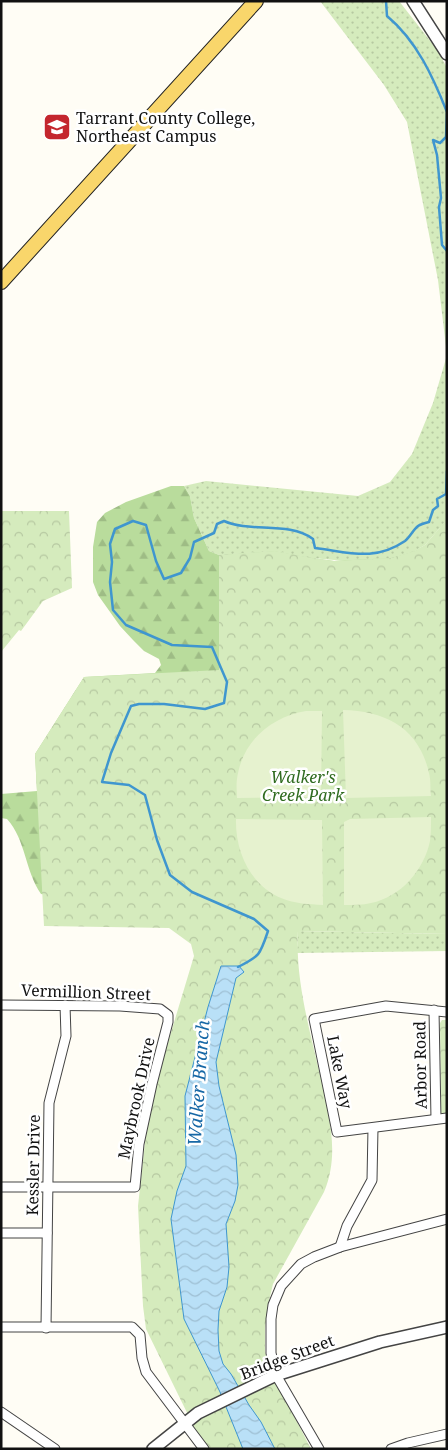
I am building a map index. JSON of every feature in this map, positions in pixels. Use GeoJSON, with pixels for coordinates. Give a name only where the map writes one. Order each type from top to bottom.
{"type":"FeatureCollection","features":[{"type":"Feature","properties":{"kind":"main road"},"geometry":{"type":"LineString","coordinates":[[1,282],[256,1]]}},
{"type":"Feature","properties":{"kind":"street"},"geometry":{"type":"LineString","coordinates":[[413,1],[447,54]]}},
{"type":"Feature","properties":{"kind":"street","name":"Vermillion Street"},"geometry":{"type":"LineString","coordinates":[[1,1005],[65,1004],[146,1008],[160,1009],[168,1015]]}},
{"type":"Feature","properties":{"kind":"street","name":"Kessler Drive"},"geometry":{"type":"LineString","coordinates":[[46,1328],[49,1103],[66,1036],[65,1004]]}},
{"type":"Feature","properties":{"kind":"street","name":"Lake Way"},"geometry":{"type":"LineString","coordinates":[[373,1128],[336,1132],[314,1018],[386,1006],[434,1010]]}},
{"type":"Feature","properties":{"kind":"street"},"geometry":{"type":"LineString","coordinates":[[434,1010],[447,1012]]}},
{"type":"Feature","properties":{"kind":"street","name":"Arbor Road"},"geometry":{"type":"LineString","coordinates":[[434,1010],[436,1119]]}},
{"type":"Feature","properties":{"kind":"street","name":"Maybrook Drive"},"geometry":{"type":"LineString","coordinates":[[47,1186],[135,1187],[139,1144],[152,1084],[167,1029],[168,1015]]}},
{"type":"Feature","properties":{"kind":"street"},"geometry":{"type":"LineString","coordinates":[[340,1247],[346,1226],[372,1180],[373,1128],[447,1118]]}},
{"type":"Feature","properties":{"kind":"street"},"geometry":{"type":"LineString","coordinates":[[1,1187],[47,1186]]}},
{"type":"Feature","properties":{"kind":"street"},"geometry":{"type":"LineString","coordinates":[[319,1449],[276,1375],[271,1353],[271,1319],[273,1305],[281,1286],[301,1264],[314,1257],[340,1247],[447,1219]]}},
{"type":"Feature","properties":{"kind":"street"},"geometry":{"type":"LineString","coordinates":[[1,1233],[47,1233]]}},
{"type":"Feature","properties":{"kind":"street"},"geometry":{"type":"LineString","coordinates":[[1,1328],[132,1327],[140,1335],[142,1358],[146,1372],[204,1449]]}},
{"type":"Feature","properties":{"kind":"street","name":"Bridge Street"},"geometry":{"type":"LineString","coordinates":[[153,1449],[184,1422],[203,1410],[276,1375],[380,1342],[447,1327]]}},
{"type":"Feature","properties":{"kind":"street"},"geometry":{"type":"LineString","coordinates":[[1,1412],[55,1449]]}},
{"type":"Feature","properties":{"kind":"street"},"geometry":{"type":"LineString","coordinates":[[391,1449],[447,1434]]}},
{"type":"Feature","properties":{"kind":"green space"},"geometry":{"type":"Polygon","coordinates":[[[320,1],[399,1],[438,51],[447,68],[447,355],[438,280],[407,122],[384,85],[320,1]]]}},
{"type":"Feature","properties":{"kind":"green space"},"geometry":{"type":"Polygon","coordinates":[[[447,355],[447,520],[425,545],[415,551],[391,558],[345,561],[312,558],[275,551],[219,555],[209,551],[194,518],[190,496],[184,486],[206,481],[358,496],[390,482],[412,454],[433,403],[447,355]]]}},
{"type":"Feature","properties":{"kind":"green space"},"geometry":{"type":"Polygon","coordinates":[[[171,486],[184,486],[190,496],[194,518],[209,551],[219,555],[275,551],[334,561],[391,558],[415,551],[426,545],[447,520],[447,564],[258,619],[53,896],[41,894],[32,876],[18,836],[7,819],[1,818],[1,794],[37,791],[35,754],[84,677],[155,673],[161,665],[159,659],[144,651],[120,626],[98,595],[93,582],[93,547],[97,522],[105,513],[126,502],[171,486]]]}},
{"type":"Feature","properties":{"kind":"green space"},"geometry":{"type":"Polygon","coordinates":[[[1,511],[69,511],[72,588],[43,601],[21,631],[19,630],[1,652],[1,511]]]}},
{"type":"Feature","properties":{"kind":"green space","name":"Walker's Creek Park"},"geometry":{"type":"Polygon","coordinates":[[[447,520],[447,934],[298,931],[301,987],[330,1121],[332,1136],[331,1164],[324,1192],[273,1284],[265,1328],[265,1351],[268,1365],[311,1449],[210,1449],[195,1429],[146,1329],[143,1306],[138,1206],[147,1124],[163,1059],[194,956],[191,944],[169,928],[44,926],[35,754],[84,677],[219,670],[219,555],[275,551],[334,561],[391,558],[415,551],[425,545],[447,520]]]}},
{"type":"Feature","properties":{"kind":"green space"},"geometry":{"type":"Polygon","coordinates":[[[343,710],[373,714],[398,725],[409,734],[424,757],[430,776],[431,796],[346,798],[343,710]]]}},
{"type":"Feature","properties":{"kind":"green space"},"geometry":{"type":"Polygon","coordinates":[[[306,711],[322,711],[321,797],[237,798],[237,781],[240,765],[252,742],[270,725],[293,714],[306,711]]]}},
{"type":"Feature","properties":{"kind":"green space"},"geometry":{"type":"Polygon","coordinates":[[[431,817],[430,841],[427,852],[410,881],[382,900],[365,904],[344,905],[344,822],[350,819],[431,817]]]}},
{"type":"Feature","properties":{"kind":"green space"},"geometry":{"type":"Polygon","coordinates":[[[236,819],[322,820],[323,905],[286,900],[261,885],[246,866],[238,843],[236,819]]]}},
{"type":"Feature","properties":{"kind":"green space"},"geometry":{"type":"Polygon","coordinates":[[[298,931],[447,934],[447,951],[297,953],[298,931]]]}},
{"type":"Feature","properties":{"kind":"green space"},"geometry":{"type":"Polygon","coordinates":[[[442,1020],[447,1020],[447,1115],[441,1114],[440,1023],[442,1020]]]}},
{"type":"Feature","properties":{"kind":"water"},"geometry":{"type":"Polygon","coordinates":[[[221,966],[239,966],[244,972],[236,978],[216,1062],[219,1086],[236,1155],[238,1185],[235,1201],[226,1224],[229,1267],[227,1287],[219,1311],[219,1351],[223,1364],[261,1422],[275,1449],[243,1449],[220,1392],[184,1319],[171,1219],[177,1191],[186,1166],[185,1096],[208,1007],[221,966]]]}},
{"type":"Feature","properties":{"kind":"waterway","name":"Walker Branch"},"geometry":{"type":"LineString","coordinates":[[386,1],[387,16],[398,26],[423,60],[447,112]]}},
{"type":"Feature","properties":{"kind":"waterway","name":"Walker Branch"},"geometry":{"type":"LineString","coordinates":[[447,113],[446,137],[440,143],[433,140],[437,155],[441,198],[439,207],[442,245],[447,251]]}},
{"type":"Feature","properties":{"kind":"waterway","name":"Walker Branch"},"geometry":{"type":"LineString","coordinates":[[238,967],[258,954],[268,931],[254,919],[192,892],[170,875],[157,840],[145,795],[129,785],[102,782],[111,753],[131,706],[139,704],[164,704],[205,709],[224,703],[227,682],[212,647],[172,645],[126,625],[113,610],[110,582],[112,562],[110,544],[115,529],[133,521],[146,525],[156,561],[164,579],[181,573],[190,558],[194,542],[214,533],[217,524],[224,521],[245,526],[293,530],[313,539],[315,548],[361,554],[383,552],[405,541],[418,526],[429,522],[433,510],[438,506],[437,499],[446,494],[447,471]]}},
{"type":"Feature","properties":{"kind":"place","name":"Tarrant County College, Northeast Campus"},"geometry":{"type":"Point","coordinates":[57,127]}}]}
